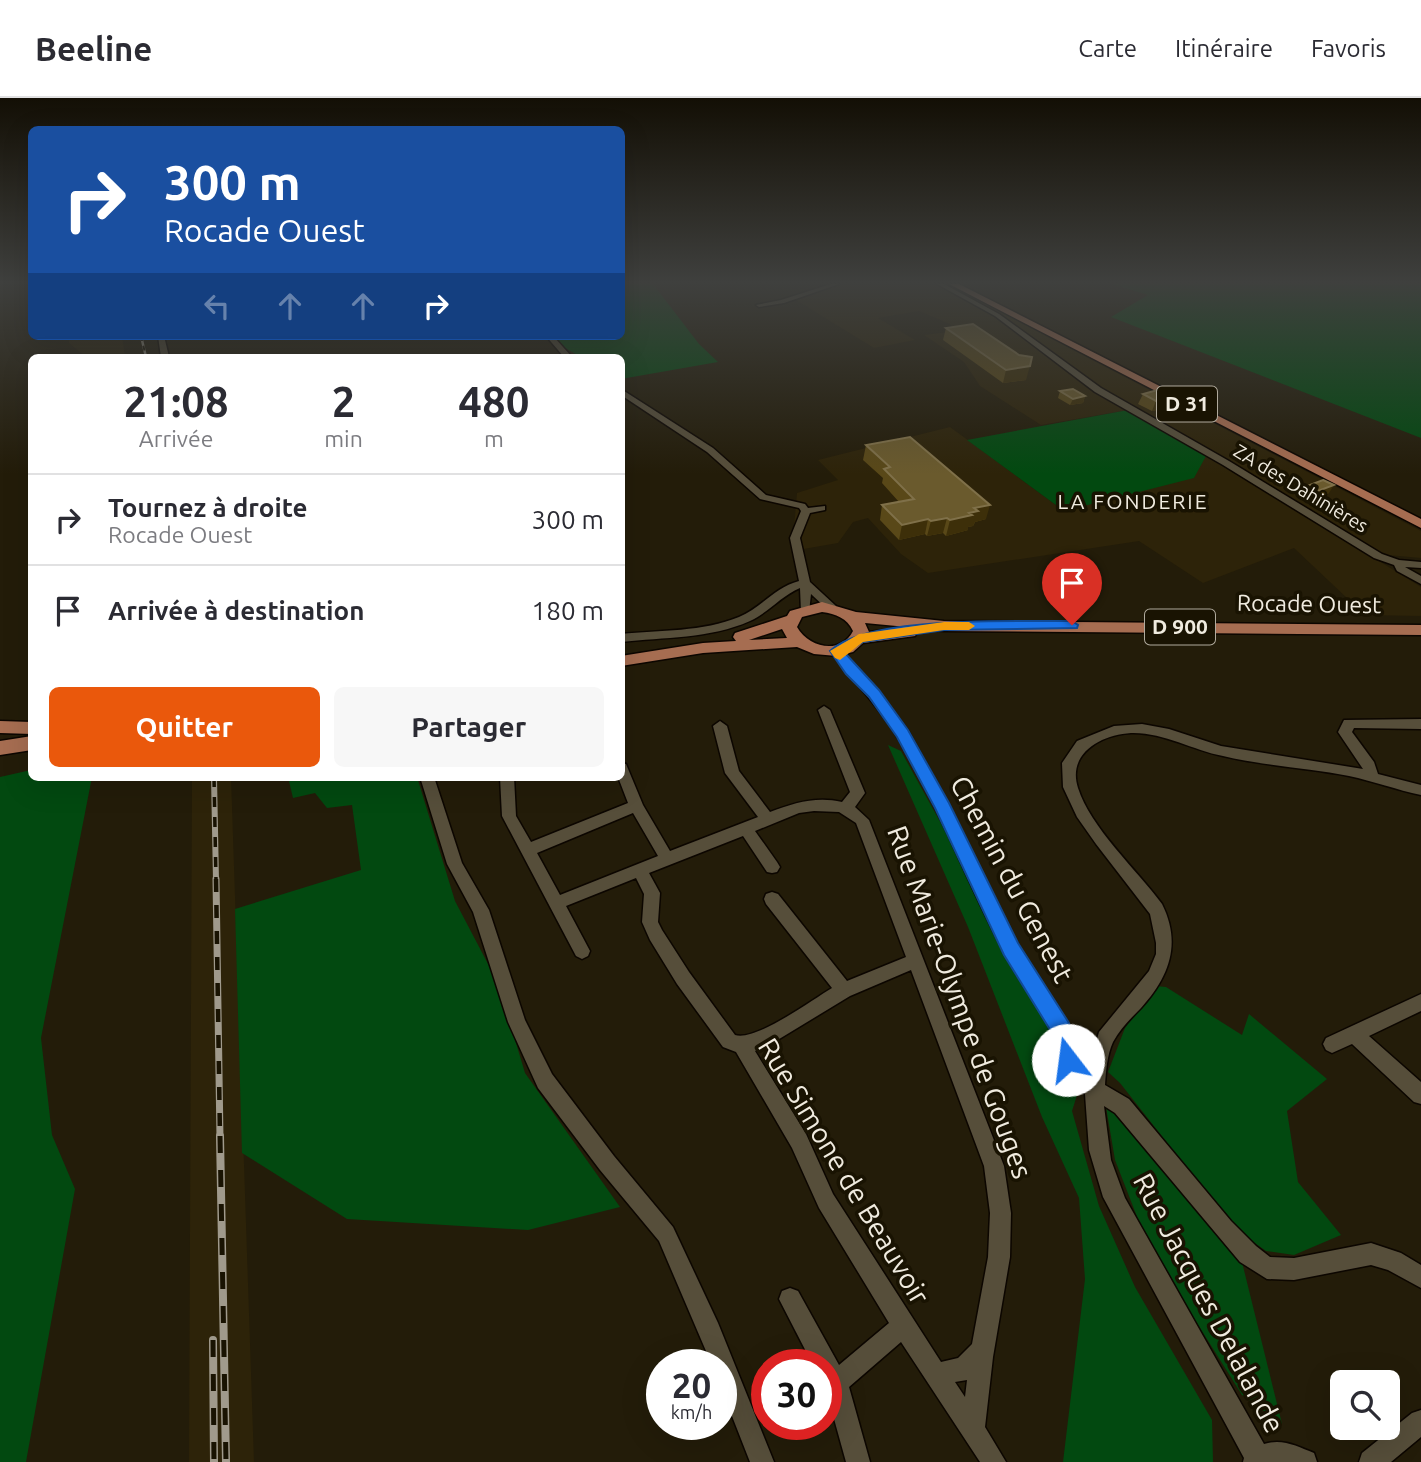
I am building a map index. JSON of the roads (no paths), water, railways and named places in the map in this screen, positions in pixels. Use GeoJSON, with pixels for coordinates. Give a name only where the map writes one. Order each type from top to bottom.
{"type":"FeatureCollection","features":[{"type":"Feature","properties":{"kind":"main road","name":"D 31"},"geometry":{"type":"LineString","coordinates":[[1077,348],[1421,524]]}},
{"type":"Feature","properties":{"kind":"main road"},"geometry":{"type":"LineString","coordinates":[[703,648],[791,620],[805,610],[831,608],[853,617],[861,631],[859,638],[846,648],[836,651],[815,650],[798,642],[792,635],[791,620]]}},
{"type":"Feature","properties":{"kind":"main road","name":"Rocade Ouest"},"geometry":{"type":"LineString","coordinates":[[853,617],[944,626],[1419,631]]}},
{"type":"Feature","properties":{"kind":"main road","name":"Rocade Ouest"},"geometry":{"type":"LineString","coordinates":[[859,638],[944,626]]}},
{"type":"Feature","properties":{"kind":"main road"},"geometry":{"type":"LineString","coordinates":[[625,660],[703,648],[798,642]]}},
{"type":"Feature","properties":{"kind":"main road"},"geometry":{"type":"LineString","coordinates":[[0,727],[28,728]]}},
{"type":"Feature","properties":{"kind":"main road"},"geometry":{"type":"LineString","coordinates":[[0,737],[28,737]]}},
{"type":"Feature","properties":{"kind":"main road"},"geometry":{"type":"LineString","coordinates":[[0,748],[28,744]]}},
{"type":"Feature","properties":{"kind":"street","name":"ZA des Dahinières"},"geometry":{"type":"LineString","coordinates":[[1040,348],[1098,390],[1226,463],[1378,556],[1398,563],[1421,565]]}},
{"type":"Feature","properties":{"kind":"street"},"geometry":{"type":"LineString","coordinates":[[625,394],[710,450],[763,496],[804,508],[822,508]]}},
{"type":"Feature","properties":{"kind":"street"},"geometry":{"type":"LineString","coordinates":[[804,508],[796,538],[805,583],[805,610]]}},
{"type":"Feature","properties":{"kind":"street","name":"ZA des Dahinières"},"geometry":{"type":"LineString","coordinates":[[1398,563],[1401,569],[1421,581]]}},
{"type":"Feature","properties":{"kind":"street"},"geometry":{"type":"LineString","coordinates":[[805,583],[831,608]]}},
{"type":"Feature","properties":{"kind":"street"},"geometry":{"type":"LineString","coordinates":[[625,638],[726,625],[744,620],[786,588],[805,583]]}},
{"type":"Feature","properties":{"kind":"street","name":"Chemin du Genest"},"geometry":{"type":"LineString","coordinates":[[836,651],[874,694],[903,734],[943,807],[1011,949],[1062,1030],[1073,1071],[1094,1091],[1122,1105],[1224,1228],[1248,1254],[1267,1268],[1294,1269],[1371,1254],[1394,1261],[1421,1277]]}},
{"type":"Feature","properties":{"kind":"street"},"geometry":{"type":"LineString","coordinates":[[556,903],[767,819],[818,804],[846,807],[858,793],[824,710]]}},
{"type":"Feature","properties":{"kind":"street"},"geometry":{"type":"LineString","coordinates":[[1373,778],[1369,766],[1345,732],[1349,723],[1421,724]]}},
{"type":"Feature","properties":{"kind":"street"},"geometry":{"type":"LineString","coordinates":[[720,726],[733,773],[767,819]]}},
{"type":"Feature","properties":{"kind":"street","name":"Rue Jacques Delalande"},"geometry":{"type":"LineString","coordinates":[[1257,1460],[1119,1207],[1101,1162],[1094,1091],[1107,1035],[1155,978],[1165,953],[1158,912],[1140,885],[1093,832],[1083,815],[1067,775],[1070,761],[1078,747],[1087,740],[1133,727],[1160,730],[1217,750],[1255,759],[1338,770],[1421,790]]}},
{"type":"Feature","properties":{"kind":"street"},"geometry":{"type":"LineString","coordinates":[[625,778],[636,806],[667,859]]}},
{"type":"Feature","properties":{"kind":"street"},"geometry":{"type":"LineString","coordinates":[[428,781],[455,864],[481,909],[517,1023],[545,1080],[607,1163],[666,1234],[710,1331],[762,1462]]}},
{"type":"Feature","properties":{"kind":"street"},"geometry":{"type":"LineString","coordinates":[[507,781],[509,816],[582,951]]}},
{"type":"Feature","properties":{"kind":"street"},"geometry":{"type":"LineString","coordinates":[[527,850],[636,806]]}},
{"type":"Feature","properties":{"kind":"street","name":"Rue Marie-Olympe de Gouges"},"geometry":{"type":"LineString","coordinates":[[846,807],[862,820],[994,1166],[1001,1200],[1002,1235],[997,1281],[983,1349],[973,1428]]}},
{"type":"Feature","properties":{"kind":"street"},"geometry":{"type":"LineString","coordinates":[[746,829],[772,867]]}},
{"type":"Feature","properties":{"kind":"street","name":"Rue Simone de Beauvoir"},"geometry":{"type":"LineString","coordinates":[[639,870],[652,893],[650,922],[665,951],[729,1041],[742,1046],[799,1141],[826,1201],[903,1325],[994,1462]]}},
{"type":"Feature","properties":{"kind":"street"},"geometry":{"type":"LineString","coordinates":[[772,899],[844,990]]}},
{"type":"Feature","properties":{"kind":"street"},"geometry":{"type":"LineString","coordinates":[[742,1046],[760,1041],[844,990],[914,961]]}},
{"type":"Feature","properties":{"kind":"street"},"geometry":{"type":"LineString","coordinates":[[1332,1044],[1421,1002]]}},
{"type":"Feature","properties":{"kind":"street"},"geometry":{"type":"LineString","coordinates":[[1354,1034],[1421,1095]]}},
{"type":"Feature","properties":{"kind":"street"},"geometry":{"type":"LineString","coordinates":[[790,1299],[817,1349]]}},
{"type":"Feature","properties":{"kind":"street"},"geometry":{"type":"LineString","coordinates":[[842,1378],[903,1325]]}},
{"type":"Feature","properties":{"kind":"street"},"geometry":{"type":"LineString","coordinates":[[937,1374],[964,1368],[983,1349]]}},
{"type":"Feature","properties":{"kind":"street"},"geometry":{"type":"LineString","coordinates":[[842,1405],[858,1462]]}},
{"type":"Feature","properties":{"kind":"street"},"geometry":{"type":"LineString","coordinates":[[1371,1462],[1421,1422]]}},
{"type":"Feature","properties":{"kind":"street"},"geometry":{"type":"LineString","coordinates":[[1257,1460],[1271,1453],[1287,1454],[1305,1462]]}},
{"type":"Feature","properties":{"kind":"railway"},"geometry":{"type":"LineString","coordinates":[[144,348],[145,354]]}},
{"type":"Feature","properties":{"kind":"railway"},"geometry":{"type":"LineString","coordinates":[[214,781],[216,881]]}},
{"type":"Feature","properties":{"kind":"railway"},"geometry":{"type":"LineString","coordinates":[[216,879],[220,1138]]}},
{"type":"Feature","properties":{"kind":"railway"},"geometry":{"type":"LineString","coordinates":[[220,1136],[226,1462]]}},
{"type":"Feature","properties":{"kind":"railway"},"geometry":{"type":"LineString","coordinates":[[213,1340],[214,1462]]}},
{"type":"Feature","properties":{"kind":"district","name":"LA FONDERIE"},"geometry":{"type":"Point","coordinates":[1133,502]}}]}
